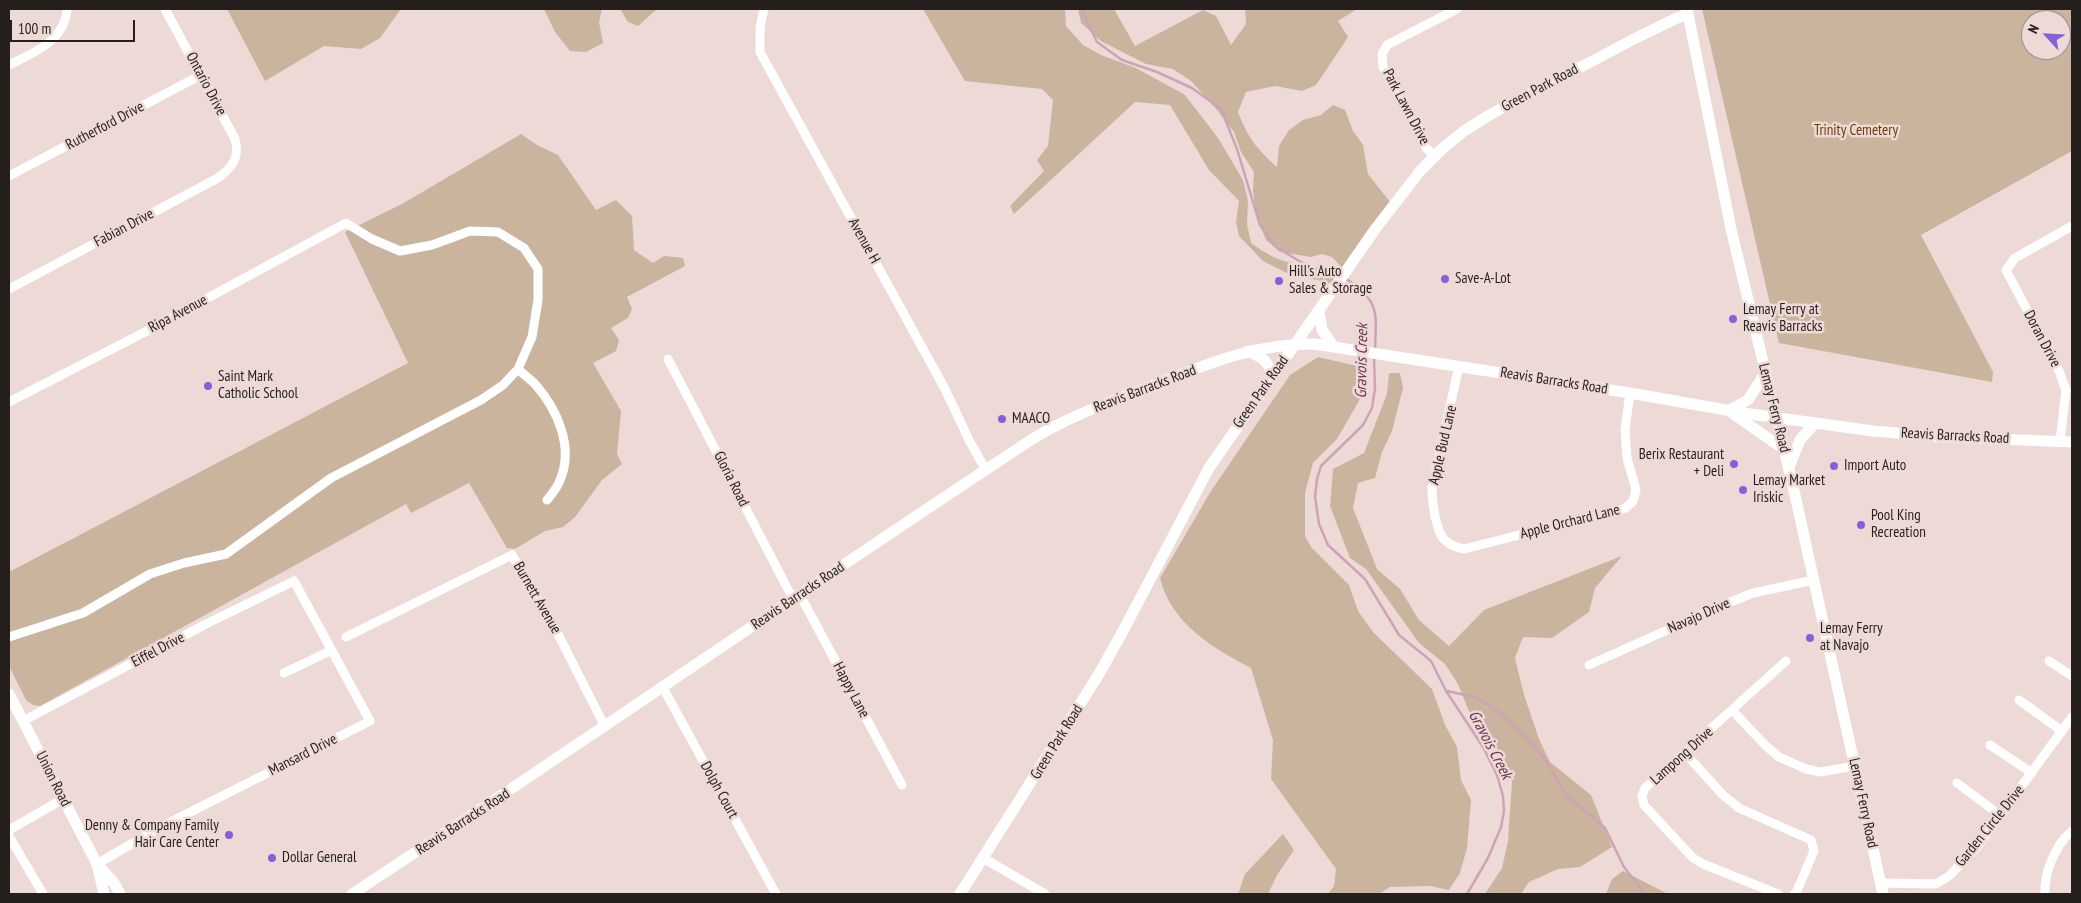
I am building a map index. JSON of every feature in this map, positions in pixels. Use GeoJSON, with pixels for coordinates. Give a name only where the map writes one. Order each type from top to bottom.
{"type":"FeatureCollection","features":[{"type":"Feature","properties":{"kind":"main road","name":"Green Park Road"},"geometry":{"type":"LineString","coordinates":[[960,894],[1066,728],[1115,646],[1209,468],[1393,205],[1435,156],[1464,131],[1491,114],[1688,12]]}},
{"type":"Feature","properties":{"kind":"main road","name":"Lemay Ferry Road"},"geometry":{"type":"LineString","coordinates":[[1688,12],[1732,229],[1785,450],[1882,889]]}},
{"type":"Feature","properties":{"kind":"main road"},"geometry":{"type":"LineString","coordinates":[[1319,310],[1322,330],[1336,347]]}},
{"type":"Feature","properties":{"kind":"main road","name":"Reavis Barracks Road"},"geometry":{"type":"LineString","coordinates":[[352,894],[513,789],[604,725],[1034,438],[1072,418],[1248,351],[1296,344],[1336,347],[1815,423],[1933,436],[2072,442]]}},
{"type":"Feature","properties":{"kind":"main road"},"geometry":{"type":"LineString","coordinates":[[1248,351],[1267,362],[1271,368],[1272,376]]}},
{"type":"Feature","properties":{"kind":"main road"},"geometry":{"type":"LineString","coordinates":[[1766,372],[1748,400],[1729,410],[1785,450]]}},
{"type":"Feature","properties":{"kind":"main road"},"geometry":{"type":"LineString","coordinates":[[1788,467],[1800,440],[1815,423]]}},
{"type":"Feature","properties":{"kind":"main road","name":"Union Road"},"geometry":{"type":"LineString","coordinates":[[9,694],[97,864],[114,883],[120,894]]}},
{"type":"Feature","properties":{"kind":"main road","name":"Union Road"},"geometry":{"type":"LineString","coordinates":[[97,864],[104,894]]}},
{"type":"Feature","properties":{"kind":"street"},"geometry":{"type":"LineString","coordinates":[[9,65],[38,50],[54,38],[62,29],[67,9]]}},
{"type":"Feature","properties":{"kind":"street","name":"Ontario Drive"},"geometry":{"type":"LineString","coordinates":[[165,9],[235,139],[237,148],[235,161]]}},
{"type":"Feature","properties":{"kind":"street","name":"Avenue H"},"geometry":{"type":"LineString","coordinates":[[764,9],[760,27],[760,52],[945,389],[970,442],[986,470]]}},
{"type":"Feature","properties":{"kind":"street","name":"Park Lawn Drive"},"geometry":{"type":"LineString","coordinates":[[1435,156],[1426,148],[1383,68],[1382,54],[1387,45],[1457,9]]}},
{"type":"Feature","properties":{"kind":"street","name":"Rutherford Drive"},"geometry":{"type":"LineString","coordinates":[[9,176],[201,75]]}},
{"type":"Feature","properties":{"kind":"street","name":"Fabian Drive"},"geometry":{"type":"LineString","coordinates":[[9,290],[218,178],[232,167],[235,161]]}},
{"type":"Feature","properties":{"kind":"street","name":"Ripa Avenue"},"geometry":{"type":"LineString","coordinates":[[9,402],[146,331],[346,223],[372,239],[400,251],[432,245],[470,231],[498,232],[524,248],[538,269],[538,300],[532,337],[518,369]]}},
{"type":"Feature","properties":{"kind":"street","name":"Doran Drive"},"geometry":{"type":"LineString","coordinates":[[2060,441],[2066,390],[2060,371],[2006,270],[2015,258],[2072,226]]}},
{"type":"Feature","properties":{"kind":"street","name":"Gloria Road"},"geometry":{"type":"LineString","coordinates":[[668,359],[797,597]]}},
{"type":"Feature","properties":{"kind":"street","name":"Apple Bud Lane"},"geometry":{"type":"LineString","coordinates":[[1455,547],[1441,535],[1432,494],[1460,366]]}},
{"type":"Feature","properties":{"kind":"street"},"geometry":{"type":"LineString","coordinates":[[9,637],[83,614],[150,574],[184,563],[226,554],[331,478],[481,400],[503,384],[518,369],[535,384],[552,409],[564,437],[566,460],[560,482],[548,500]]}},
{"type":"Feature","properties":{"kind":"street","name":"Apple Orchard Lane"},"geometry":{"type":"LineString","coordinates":[[1455,547],[1464,549],[1626,508],[1633,501],[1636,490],[1627,458],[1625,430],[1630,393]]}},
{"type":"Feature","properties":{"kind":"street","name":"Burnett Avenue"},"geometry":{"type":"LineString","coordinates":[[346,637],[512,555],[557,632],[604,725]]}},
{"type":"Feature","properties":{"kind":"street","name":"Navajo Drive"},"geometry":{"type":"LineString","coordinates":[[1588,665],[1721,606],[1754,594],[1814,580]]}},
{"type":"Feature","properties":{"kind":"street","name":"Mansard Drive"},"geometry":{"type":"LineString","coordinates":[[97,864],[157,829],[370,721],[294,581]]}},
{"type":"Feature","properties":{"kind":"street","name":"Eiffel Drive"},"geometry":{"type":"LineString","coordinates":[[23,721],[208,623],[294,581]]}},
{"type":"Feature","properties":{"kind":"street","name":"Happy Lane"},"geometry":{"type":"LineString","coordinates":[[797,597],[902,785]]}},
{"type":"Feature","properties":{"kind":"street"},"geometry":{"type":"LineString","coordinates":[[284,673],[330,650]]}},
{"type":"Feature","properties":{"kind":"street","name":"Lampong Drive"},"geometry":{"type":"LineString","coordinates":[[1778,894],[1703,864],[1693,858],[1644,805],[1642,796],[1646,788],[1786,661]]}},
{"type":"Feature","properties":{"kind":"street"},"geometry":{"type":"LineString","coordinates":[[2049,661],[2072,676]]}},
{"type":"Feature","properties":{"kind":"street","name":"Dolph Court"},"geometry":{"type":"LineString","coordinates":[[662,686],[776,894]]}},
{"type":"Feature","properties":{"kind":"street"},"geometry":{"type":"LineString","coordinates":[[2019,700],[2062,731]]}},
{"type":"Feature","properties":{"kind":"street"},"geometry":{"type":"LineString","coordinates":[[1732,711],[1779,757],[1806,769],[1820,772],[1855,766]]}},
{"type":"Feature","properties":{"kind":"street","name":"Garden Circle Drive"},"geometry":{"type":"LineString","coordinates":[[1882,889],[1936,884],[1949,876],[1977,847],[2001,816],[2072,717]]}},
{"type":"Feature","properties":{"kind":"street"},"geometry":{"type":"LineString","coordinates":[[1990,745],[2032,773]]}},
{"type":"Feature","properties":{"kind":"street"},"geometry":{"type":"LineString","coordinates":[[1685,753],[1722,794],[1739,808],[1804,835],[1811,840],[1814,851],[1794,894]]}},
{"type":"Feature","properties":{"kind":"street"},"geometry":{"type":"LineString","coordinates":[[1957,783],[2001,816]]}},
{"type":"Feature","properties":{"kind":"street"},"geometry":{"type":"LineString","coordinates":[[9,830],[63,799]]}},
{"type":"Feature","properties":{"kind":"street"},"geometry":{"type":"LineString","coordinates":[[2045,894],[2045,882],[2050,865],[2061,845],[2072,831]]}},
{"type":"Feature","properties":{"kind":"street"},"geometry":{"type":"LineString","coordinates":[[9,836],[43,894]]}},
{"type":"Feature","properties":{"kind":"street"},"geometry":{"type":"LineString","coordinates":[[983,858],[1045,894]]}},
{"type":"Feature","properties":{"kind":"green space"},"geometry":{"type":"Polygon","coordinates":[[[227,9],[401,9],[380,38],[361,49],[324,46],[265,81],[227,9]]]}},
{"type":"Feature","properties":{"kind":"green space"},"geometry":{"type":"Polygon","coordinates":[[[544,9],[602,9],[599,22],[603,43],[586,52],[570,51],[555,32],[544,9]]]}},
{"type":"Feature","properties":{"kind":"green space"},"geometry":{"type":"Polygon","coordinates":[[[620,9],[657,9],[638,26],[628,22],[620,9]]]}},
{"type":"Feature","properties":{"kind":"green space"},"geometry":{"type":"Polygon","coordinates":[[[923,9],[1065,9],[1066,26],[1083,45],[1101,55],[1136,68],[1185,95],[1218,138],[1243,180],[1248,201],[1247,224],[1251,243],[1276,258],[1289,262],[1304,263],[1319,273],[1336,277],[1330,283],[1287,273],[1263,261],[1239,236],[1236,222],[1239,201],[1209,170],[1170,105],[1135,102],[1014,214],[1010,206],[1044,171],[1037,160],[1048,146],[1053,100],[1042,89],[965,81],[923,9]]]}},
{"type":"Feature","properties":{"kind":"green space"},"geometry":{"type":"Polygon","coordinates":[[[1078,9],[1114,9],[1135,46],[1203,10],[1216,16],[1231,45],[1246,24],[1245,9],[1357,9],[1338,21],[1348,37],[1316,85],[1302,91],[1275,86],[1246,92],[1238,112],[1253,142],[1277,167],[1279,146],[1289,130],[1303,120],[1321,115],[1333,105],[1345,110],[1353,131],[1363,145],[1368,174],[1390,202],[1343,269],[1332,257],[1322,254],[1311,257],[1280,252],[1266,240],[1257,218],[1253,191],[1254,172],[1241,152],[1234,132],[1217,110],[1191,81],[1173,69],[1146,64],[1101,41],[1081,23],[1078,9]]]}},
{"type":"Feature","properties":{"kind":"green space","name":"Trinity Cemetery"},"geometry":{"type":"Polygon","coordinates":[[[1702,9],[2072,9],[2072,151],[1921,235],[1993,372],[1992,382],[1779,343],[1702,9]]]}},
{"type":"Feature","properties":{"kind":"green space"},"geometry":{"type":"Polygon","coordinates":[[[521,134],[537,145],[558,155],[596,210],[616,200],[632,216],[634,250],[653,263],[664,256],[683,258],[685,266],[627,297],[632,309],[628,318],[611,328],[619,340],[616,351],[593,363],[621,411],[617,454],[622,464],[602,480],[575,517],[563,527],[545,531],[515,549],[507,548],[469,483],[411,513],[406,504],[40,706],[33,705],[26,700],[9,666],[9,572],[408,363],[345,232],[402,204],[521,134]]]}},
{"type":"Feature","properties":{"kind":"green space"},"geometry":{"type":"Polygon","coordinates":[[[1318,357],[1357,366],[1364,392],[1337,439],[1313,463],[1305,493],[1305,536],[1311,547],[1349,585],[1358,611],[1373,632],[1432,689],[1445,725],[1457,747],[1461,780],[1471,800],[1467,848],[1460,873],[1449,890],[1430,886],[1390,887],[1379,894],[1328,894],[1334,886],[1336,869],[1271,779],[1273,740],[1251,668],[1208,643],[1183,621],[1165,594],[1160,578],[1211,491],[1290,375],[1318,357]]]}},
{"type":"Feature","properties":{"kind":"green space"},"geometry":{"type":"Polygon","coordinates":[[[1389,373],[1400,373],[1403,388],[1392,431],[1382,452],[1375,478],[1358,483],[1353,508],[1377,569],[1400,589],[1419,620],[1449,646],[1484,610],[1622,556],[1595,588],[1589,612],[1552,638],[1523,637],[1515,658],[1524,695],[1539,739],[1550,762],[1591,795],[1612,847],[1580,867],[1558,869],[1529,882],[1521,894],[1485,894],[1502,868],[1508,841],[1512,782],[1500,756],[1479,728],[1468,709],[1458,684],[1445,664],[1419,643],[1366,569],[1350,558],[1330,506],[1333,469],[1364,453],[1387,394],[1389,373]]]}},
{"type":"Feature","properties":{"kind":"green space"},"geometry":{"type":"Polygon","coordinates":[[[1283,834],[1294,850],[1277,875],[1268,894],[1238,894],[1245,874],[1283,834]]]}},
{"type":"Feature","properties":{"kind":"green space"},"geometry":{"type":"Polygon","coordinates":[[[1623,871],[1668,894],[1606,894],[1612,879],[1623,871]]]}},
{"type":"Feature","properties":{"kind":"waterway","name":"Gravois Creek"},"geometry":{"type":"LineString","coordinates":[[1081,9],[1097,42],[1122,60],[1157,72],[1192,88],[1221,109],[1237,149],[1260,225],[1276,247],[1311,268],[1336,272],[1340,275]]}},
{"type":"Feature","properties":{"kind":"waterway","name":"Gravois Creek"},"geometry":{"type":"LineString","coordinates":[[1345,278],[1365,294],[1374,308],[1376,326],[1375,351]]}},
{"type":"Feature","properties":{"kind":"waterway","name":"Gravois Creek"},"geometry":{"type":"LineString","coordinates":[[1374,357],[1375,388],[1372,408],[1363,425],[1321,466],[1315,497],[1319,524],[1328,545],[1365,579],[1399,635],[1431,661],[1446,691],[1483,747],[1497,775],[1503,796],[1504,811],[1501,827],[1488,858],[1467,894]]}},
{"type":"Feature","properties":{"kind":"waterway"},"geometry":{"type":"LineString","coordinates":[[1447,691],[1474,697],[1490,706],[1502,714],[1533,745],[1545,759],[1565,794],[1605,828],[1624,867],[1645,894]]}},
{"type":"Feature","properties":{"kind":"place","name":"Save-A-Lot"},"geometry":{"type":"Point","coordinates":[1445,279]}},
{"type":"Feature","properties":{"kind":"place","name":"Hill's Auto Sales & Storage"},"geometry":{"type":"Point","coordinates":[1279,281]}},
{"type":"Feature","properties":{"kind":"place","name":"Lemay Ferry at Reavis Barracks"},"geometry":{"type":"Point","coordinates":[1733,319]}},
{"type":"Feature","properties":{"kind":"place","name":"Saint Mark Catholic School"},"geometry":{"type":"Point","coordinates":[208,386]}},
{"type":"Feature","properties":{"kind":"place","name":"MAACO"},"geometry":{"type":"Point","coordinates":[1002,419]}},
{"type":"Feature","properties":{"kind":"place","name":"Berix Restaurant + Deli"},"geometry":{"type":"Point","coordinates":[1734,464]}},
{"type":"Feature","properties":{"kind":"place","name":"Import Auto"},"geometry":{"type":"Point","coordinates":[1834,466]}},
{"type":"Feature","properties":{"kind":"place","name":"Lemay Market Iriskic"},"geometry":{"type":"Point","coordinates":[1743,490]}},
{"type":"Feature","properties":{"kind":"place","name":"Pool King Recreation"},"geometry":{"type":"Point","coordinates":[1861,525]}},
{"type":"Feature","properties":{"kind":"place","name":"Lemay Ferry at Navajo"},"geometry":{"type":"Point","coordinates":[1810,638]}},
{"type":"Feature","properties":{"kind":"place","name":"Denny & Company Family Hair Care Center"},"geometry":{"type":"Point","coordinates":[229,835]}},
{"type":"Feature","properties":{"kind":"place","name":"Dollar General"},"geometry":{"type":"Point","coordinates":[272,858]}}]}
